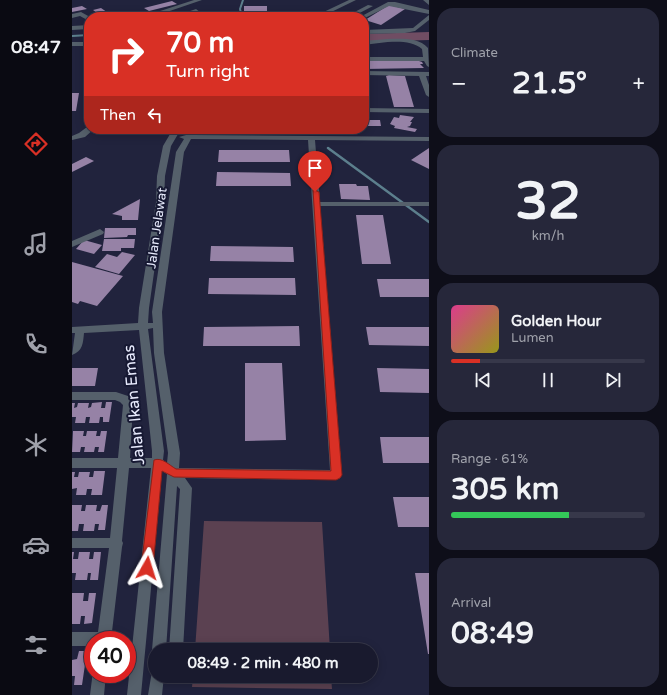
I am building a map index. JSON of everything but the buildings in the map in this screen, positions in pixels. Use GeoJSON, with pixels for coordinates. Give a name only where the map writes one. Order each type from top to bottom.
{"type":"FeatureCollection","features":[{"type":"Feature","properties":{"kind":"street"},"geometry":{"type":"LineString","coordinates":[[157,12],[198,2],[199,0]]}},
{"type":"Feature","properties":{"kind":"street"},"geometry":{"type":"LineString","coordinates":[[327,12],[353,0]]}},
{"type":"Feature","properties":{"kind":"street"},"geometry":{"type":"LineString","coordinates":[[358,12],[382,0]]}},
{"type":"Feature","properties":{"kind":"street"},"geometry":{"type":"LineString","coordinates":[[396,0],[429,8]]}},
{"type":"Feature","properties":{"kind":"street"},"geometry":{"type":"LineString","coordinates":[[426,0],[429,3]]}},
{"type":"Feature","properties":{"kind":"street"},"geometry":{"type":"LineString","coordinates":[[369,14],[391,4],[429,12]]}},
{"type":"Feature","properties":{"kind":"street"},"geometry":{"type":"LineString","coordinates":[[72,16],[81,14],[84,16]]}},
{"type":"Feature","properties":{"kind":"street"},"geometry":{"type":"LineString","coordinates":[[369,31],[404,31],[415,28],[429,17]]}},
{"type":"Feature","properties":{"kind":"street"},"geometry":{"type":"LineString","coordinates":[[72,28],[84,27]]}},
{"type":"Feature","properties":{"kind":"street"},"geometry":{"type":"LineString","coordinates":[[369,43],[415,42],[423,45],[428,62],[369,59]]}},
{"type":"Feature","properties":{"kind":"street"},"geometry":{"type":"LineString","coordinates":[[72,44],[84,44]]}},
{"type":"Feature","properties":{"kind":"street"},"geometry":{"type":"LineString","coordinates":[[369,73],[429,74]]}},
{"type":"Feature","properties":{"kind":"street"},"geometry":{"type":"LineString","coordinates":[[422,74],[429,95]]}},
{"type":"Feature","properties":{"kind":"street"},"geometry":{"type":"LineString","coordinates":[[369,110],[429,111]]}},
{"type":"Feature","properties":{"kind":"street"},"geometry":{"type":"LineString","coordinates":[[72,138],[84,134]]}},
{"type":"Feature","properties":{"kind":"street","name":"Jalan Jelawat"},"geometry":{"type":"LineString","coordinates":[[143,326],[144,308],[160,202],[161,176],[167,146],[175,134]]}},
{"type":"Feature","properties":{"kind":"street"},"geometry":{"type":"LineString","coordinates":[[167,146],[189,134]]}},
{"type":"Feature","properties":{"kind":"street","name":"Jalan Jelawat"},"geometry":{"type":"LineString","coordinates":[[157,325],[158,308],[180,152],[190,134]]}},
{"type":"Feature","properties":{"kind":"street"},"geometry":{"type":"LineString","coordinates":[[215,134],[311,138],[429,139]]}},
{"type":"Feature","properties":{"kind":"street"},"geometry":{"type":"LineString","coordinates":[[174,473],[336,475],[311,138]]}},
{"type":"Feature","properties":{"kind":"street"},"geometry":{"type":"LineString","coordinates":[[316,204],[429,204]]}},
{"type":"Feature","properties":{"kind":"street"},"geometry":{"type":"LineString","coordinates":[[72,244],[100,232]]}},
{"type":"Feature","properties":{"kind":"street"},"geometry":{"type":"LineString","coordinates":[[72,351],[78,346],[76,330],[157,325],[159,353],[174,453],[174,473],[160,643]]}},
{"type":"Feature","properties":{"kind":"street","name":"Jalan Ikan Emas"},"geometry":{"type":"LineString","coordinates":[[134,695],[158,463],[143,326]]}},
{"type":"Feature","properties":{"kind":"street"},"geometry":{"type":"LineString","coordinates":[[72,396],[116,396],[124,399],[128,405],[125,462],[117,543],[105,631]]}},
{"type":"Feature","properties":{"kind":"street"},"geometry":{"type":"LineString","coordinates":[[72,463],[158,463],[174,473],[186,488],[176,643]]}},
{"type":"Feature","properties":{"kind":"street"},"geometry":{"type":"LineString","coordinates":[[72,543],[117,543]]}},
{"type":"Feature","properties":{"kind":"street"},"geometry":{"type":"LineString","coordinates":[[72,639],[84,639]]}},
{"type":"Feature","properties":{"kind":"street"},"geometry":{"type":"LineString","coordinates":[[97,695],[98,683]]}},
{"type":"Feature","properties":{"kind":"street"},"geometry":{"type":"LineString","coordinates":[[155,695],[156,683]]}},
{"type":"Feature","properties":{"kind":"shaded area"},"geometry":{"type":"Polygon","coordinates":[[[429,32],[429,40],[369,42],[369,34],[429,32]]]}},
{"type":"Feature","properties":{"kind":"shaded area"},"geometry":{"type":"Polygon","coordinates":[[[204,521],[322,522],[330,643],[195,643],[204,521]]]}},
{"type":"Feature","properties":{"kind":"shaded area"},"geometry":{"type":"Polygon","coordinates":[[[192,683],[332,683],[332,689],[192,687],[192,683]]]}},
{"type":"Feature","properties":{"kind":"waterway"},"geometry":{"type":"LineString","coordinates":[[241,12],[240,9],[243,0]]}},
{"type":"Feature","properties":{"kind":"waterway"},"geometry":{"type":"LineString","coordinates":[[72,36],[84,35]]}},
{"type":"Feature","properties":{"kind":"waterway"},"geometry":{"type":"LineString","coordinates":[[328,148],[429,222]]}},
{"type":"Feature","properties":{"kind":"route"},"geometry":{"type":"LineString","coordinates":[[147,568],[158,463],[174,473],[336,475],[315,192]]}}]}
